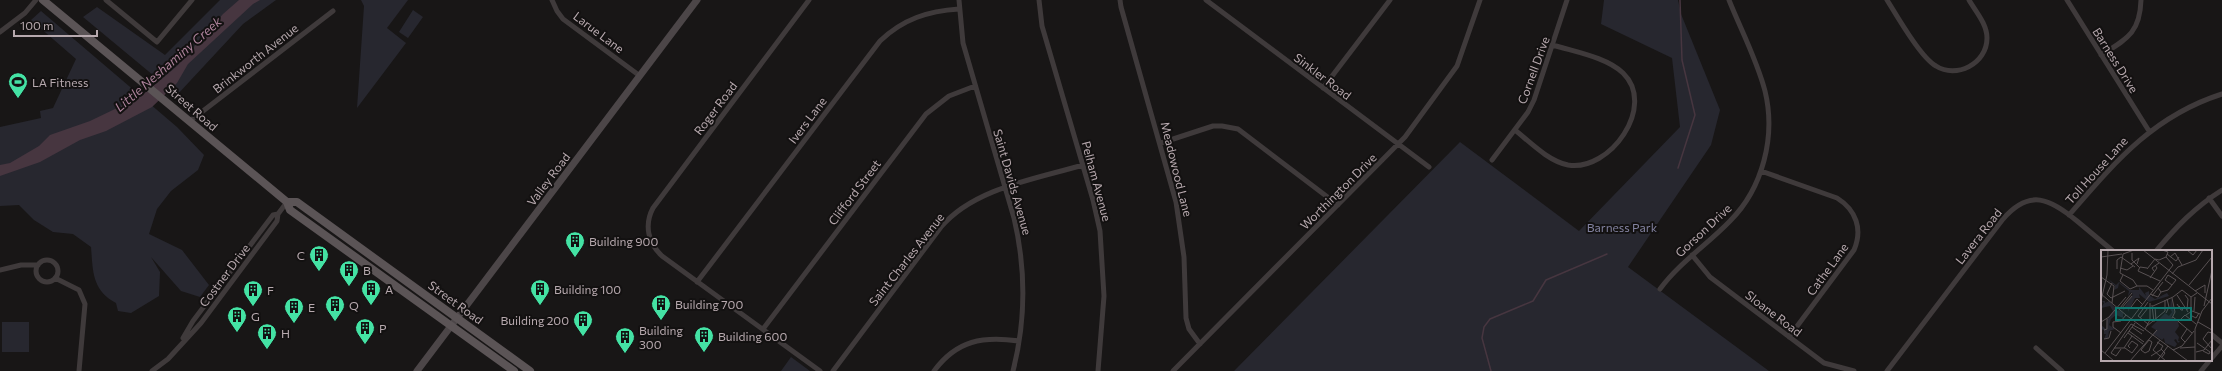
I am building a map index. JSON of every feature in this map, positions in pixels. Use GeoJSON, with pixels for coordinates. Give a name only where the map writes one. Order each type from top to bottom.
{"type":"FeatureCollection","features":[{"type":"Feature","properties":{"kind":"main road","name":"Street Road"},"geometry":{"type":"LineString","coordinates":[[43,0],[287,202],[290,210],[514,371]]}},
{"type":"Feature","properties":{"kind":"main road","name":"Street Road"},"geometry":{"type":"LineString","coordinates":[[287,202],[297,202],[530,371]]}},
{"type":"Feature","properties":{"kind":"street"},"geometry":{"type":"LineString","coordinates":[[0,32],[20,18],[36,0]]}},
{"type":"Feature","properties":{"kind":"street"},"geometry":{"type":"LineString","coordinates":[[106,0],[113,2],[157,42],[192,0]]}},
{"type":"Feature","properties":{"kind":"street","name":"Larue Lane"},"geometry":{"type":"LineString","coordinates":[[552,0],[563,19],[640,76]]}},
{"type":"Feature","properties":{"kind":"street","name":"Valley Road"},"geometry":{"type":"LineString","coordinates":[[417,371],[697,0]]}},
{"type":"Feature","properties":{"kind":"street","name":"Roger Road"},"geometry":{"type":"LineString","coordinates":[[697,282],[658,253],[651,242],[648,231],[648,220],[652,208],[809,0]]}},
{"type":"Feature","properties":{"kind":"street","name":"Saint Davids Avenue"},"geometry":{"type":"LineString","coordinates":[[959,0],[963,43],[1018,231],[1022,259],[1024,296],[1019,341],[1013,371]]}},
{"type":"Feature","properties":{"kind":"street","name":"Pelham Avenue"},"geometry":{"type":"LineString","coordinates":[[1039,0],[1042,26],[1096,214],[1103,262],[1104,315],[1098,371]]}},
{"type":"Feature","properties":{"kind":"street","name":"Meadowood Lane"},"geometry":{"type":"LineString","coordinates":[[1120,0],[1172,181],[1180,222],[1184,257],[1186,318],[1189,329],[1200,344]]}},
{"type":"Feature","properties":{"kind":"street","name":"Sinkler Road"},"geometry":{"type":"LineString","coordinates":[[1206,0],[1429,167]]}},
{"type":"Feature","properties":{"kind":"street"},"geometry":{"type":"LineString","coordinates":[[1323,88],[1390,0]]}},
{"type":"Feature","properties":{"kind":"street","name":"Worthington Drive"},"geometry":{"type":"LineString","coordinates":[[1174,371],[1398,144],[1457,66],[1480,0]]}},
{"type":"Feature","properties":{"kind":"street","name":"Cornell Drive"},"geometry":{"type":"LineString","coordinates":[[1492,160],[1515,130],[1534,100],[1567,0]]}},
{"type":"Feature","properties":{"kind":"street","name":"Gorson Drive"},"geometry":{"type":"LineString","coordinates":[[1660,289],[1673,273],[1725,227],[1738,213],[1751,194],[1761,171],[1766,153],[1769,130],[1766,99],[1761,78],[1729,0]]}},
{"type":"Feature","properties":{"kind":"street"},"geometry":{"type":"LineString","coordinates":[[1887,0],[1924,55],[1935,66],[1950,72],[1964,69],[1981,58],[1987,39],[1985,26],[1969,0]]}},
{"type":"Feature","properties":{"kind":"street","name":"Barness Drive"},"geometry":{"type":"LineString","coordinates":[[2067,0],[2149,131]]}},
{"type":"Feature","properties":{"kind":"street"},"geometry":{"type":"LineString","coordinates":[[2101,55],[2125,40],[2135,29],[2140,16],[2141,0]]}},
{"type":"Feature","properties":{"kind":"street","name":"Ivers Lane"},"geometry":{"type":"LineString","coordinates":[[697,282],[880,41],[896,27],[915,17],[934,12],[959,9]]}},
{"type":"Feature","properties":{"kind":"street","name":"Brinkworth Avenue"},"geometry":{"type":"LineString","coordinates":[[190,121],[333,11]]}},
{"type":"Feature","properties":{"kind":"street"},"geometry":{"type":"LineString","coordinates":[[1515,130],[1559,162],[1570,165],[1584,165],[1596,161],[1608,152],[1631,120],[1634,99],[1625,75],[1606,62],[1553,45]]}},
{"type":"Feature","properties":{"kind":"street","name":"Clifford Street"},"geometry":{"type":"LineString","coordinates":[[763,329],[926,114],[949,96],[975,86]]}},
{"type":"Feature","properties":{"kind":"street","name":"Toll House Lane"},"geometry":{"type":"LineString","coordinates":[[2069,215],[2117,159],[2149,131],[2190,106],[2222,94]]}},
{"type":"Feature","properties":{"kind":"street"},"geometry":{"type":"LineString","coordinates":[[1161,143],[1213,126],[1238,129],[1338,205]]}},
{"type":"Feature","properties":{"kind":"street","name":"Saint Charles Avenue"},"geometry":{"type":"LineString","coordinates":[[833,371],[946,222],[969,203],[1006,188],[1083,165]]}},
{"type":"Feature","properties":{"kind":"street","name":"Cathe Lane"},"geometry":{"type":"LineString","coordinates":[[1761,171],[1837,198],[1848,206],[1858,223],[1858,238],[1854,250],[1789,337]]}},
{"type":"Feature","properties":{"kind":"street"},"geometry":{"type":"LineString","coordinates":[[2157,250],[2184,218],[2209,198],[2222,190]]}},
{"type":"Feature","properties":{"kind":"street"},"geometry":{"type":"LineString","coordinates":[[2209,198],[2222,216]]}},
{"type":"Feature","properties":{"kind":"street","name":"Lavera Road"},"geometry":{"type":"LineString","coordinates":[[1887,371],[2015,207],[2028,201],[2042,199],[2053,203],[2112,250]]}},
{"type":"Feature","properties":{"kind":"street","name":"Costner Drive"},"geometry":{"type":"LineString","coordinates":[[152,371],[168,359],[179,345],[201,323],[277,221],[278,214],[287,202]]}},
{"type":"Feature","properties":{"kind":"street","name":"Sloane Road"},"geometry":{"type":"LineString","coordinates":[[1692,255],[1710,277],[1824,363],[1854,371]]}},
{"type":"Feature","properties":{"kind":"street"},"geometry":{"type":"LineString","coordinates":[[0,270],[21,265],[38,265],[46,261],[55,264],[57,273],[55,278],[47,282],[38,279],[36,275],[38,265]]}},
{"type":"Feature","properties":{"kind":"street"},"geometry":{"type":"LineString","coordinates":[[55,278],[79,290],[86,304],[79,371]]}},
{"type":"Feature","properties":{"kind":"street"},"geometry":{"type":"LineString","coordinates":[[697,282],[820,371]]}},
{"type":"Feature","properties":{"kind":"street"},"geometry":{"type":"LineString","coordinates":[[2212,335],[2222,344],[2212,359]]}},
{"type":"Feature","properties":{"kind":"street"},"geometry":{"type":"LineString","coordinates":[[934,371],[948,356],[970,343],[988,338],[1019,341]]}},
{"type":"Feature","properties":{"kind":"street"},"geometry":{"type":"LineString","coordinates":[[2036,348],[2062,371]]}},
{"type":"Feature","properties":{"kind":"street"},"geometry":{"type":"LineString","coordinates":[[2201,371],[2210,361]]}},
{"type":"Feature","properties":{"kind":"green space"},"geometry":{"type":"Polygon","coordinates":[[[220,0],[276,0],[243,24],[177,95],[83,17],[97,7],[165,55],[220,0]]]}},
{"type":"Feature","properties":{"kind":"green space"},"geometry":{"type":"Polygon","coordinates":[[[361,0],[408,0],[387,28],[406,43],[357,108],[364,6],[361,0]]]}},
{"type":"Feature","properties":{"kind":"green space","name":"Barness Park"},"geometry":{"type":"Polygon","coordinates":[[[1604,0],[1678,0],[1681,14],[1720,110],[1711,145],[1628,267],[1769,371],[1234,371],[1460,142],[1579,231],[1680,127],[1672,58],[1601,24],[1604,0]]]}},
{"type":"Feature","properties":{"kind":"green space"},"geometry":{"type":"Polygon","coordinates":[[[413,10],[423,17],[408,38],[399,32],[413,10]]]}},
{"type":"Feature","properties":{"kind":"green space"},"geometry":{"type":"Polygon","coordinates":[[[41,11],[177,127],[204,155],[198,170],[171,191],[157,209],[149,234],[182,250],[209,285],[200,297],[181,291],[151,257],[160,272],[159,296],[131,313],[118,311],[116,303],[102,292],[95,280],[91,247],[73,234],[53,232],[34,220],[19,205],[0,206],[0,127],[41,118],[40,111],[53,108],[76,59],[31,20],[41,11]]]}},
{"type":"Feature","properties":{"kind":"green space"},"geometry":{"type":"Polygon","coordinates":[[[2,322],[29,322],[29,352],[2,352],[2,322]]]}},
{"type":"Feature","properties":{"kind":"green space"},"geometry":{"type":"Polygon","coordinates":[[[791,357],[810,371],[781,371],[791,357]]]}},
{"type":"Feature","properties":{"kind":"shaded area"},"geometry":{"type":"Polygon","coordinates":[[[239,0],[260,0],[253,4],[188,64],[177,83],[152,107],[106,131],[80,140],[40,162],[0,176],[0,165],[10,163],[39,146],[50,135],[90,121],[140,97],[177,66],[223,14],[239,0]]]}},
{"type":"Feature","properties":{"kind":"waterway"},"geometry":{"type":"LineString","coordinates":[[1678,168],[1695,115],[1682,60],[1680,0]]}},
{"type":"Feature","properties":{"kind":"waterway"},"geometry":{"type":"LineString","coordinates":[[1491,371],[1482,338],[1484,327],[1490,319],[1533,301],[1546,280],[1607,254]]}},
{"type":"Feature","properties":{"kind":"place","name":"LA Fitness"},"geometry":{"type":"Point","coordinates":[18,99]}},
{"type":"Feature","properties":{"kind":"place","name":"Building 900"},"geometry":{"type":"Point","coordinates":[575,258]}},
{"type":"Feature","properties":{"kind":"place","name":"C"},"geometry":{"type":"Point","coordinates":[319,272]}},
{"type":"Feature","properties":{"kind":"place","name":"B"},"geometry":{"type":"Point","coordinates":[349,287]}},
{"type":"Feature","properties":{"kind":"place","name":"A"},"geometry":{"type":"Point","coordinates":[371,306]}},
{"type":"Feature","properties":{"kind":"place","name":"Building 100"},"geometry":{"type":"Point","coordinates":[540,306]}},
{"type":"Feature","properties":{"kind":"place","name":"F"},"geometry":{"type":"Point","coordinates":[253,307]}},
{"type":"Feature","properties":{"kind":"place","name":"Building 700"},"geometry":{"type":"Point","coordinates":[661,321]}},
{"type":"Feature","properties":{"kind":"place","name":"Q"},"geometry":{"type":"Point","coordinates":[335,322]}},
{"type":"Feature","properties":{"kind":"place","name":"E"},"geometry":{"type":"Point","coordinates":[294,324]}},
{"type":"Feature","properties":{"kind":"place","name":"G"},"geometry":{"type":"Point","coordinates":[237,333]}},
{"type":"Feature","properties":{"kind":"place","name":"Building 200"},"geometry":{"type":"Point","coordinates":[583,337]}},
{"type":"Feature","properties":{"kind":"place","name":"P"},"geometry":{"type":"Point","coordinates":[365,345]}},
{"type":"Feature","properties":{"kind":"place","name":"H"},"geometry":{"type":"Point","coordinates":[267,350]}},
{"type":"Feature","properties":{"kind":"place","name":"Building 600"},"geometry":{"type":"Point","coordinates":[704,353]}},
{"type":"Feature","properties":{"kind":"place","name":"Building 300"},"geometry":{"type":"Point","coordinates":[625,354]}},
{"type":"Feature","properties":{"kind":"water label","name":"Little Neshaminy Creek"},"geometry":{"type":"Point","coordinates":[168,64]}}]}
